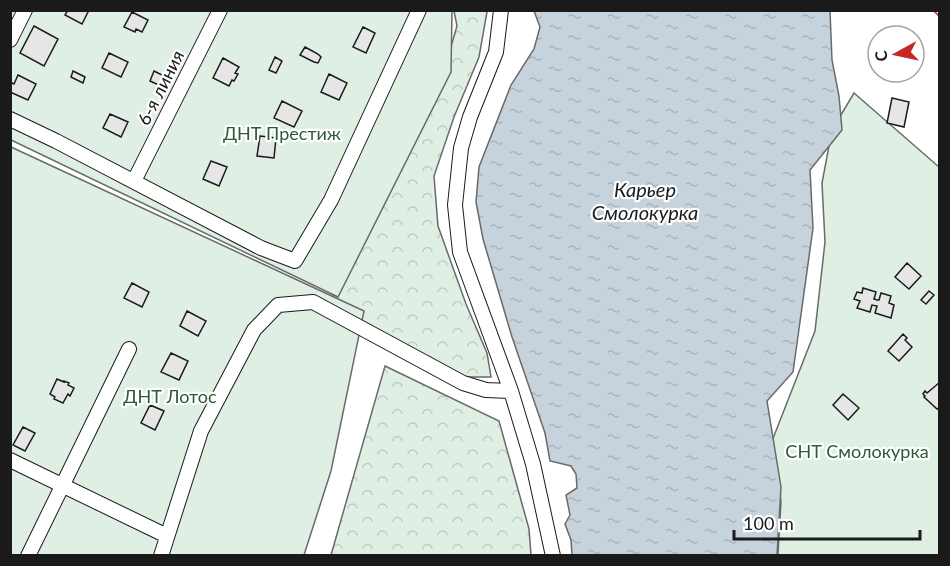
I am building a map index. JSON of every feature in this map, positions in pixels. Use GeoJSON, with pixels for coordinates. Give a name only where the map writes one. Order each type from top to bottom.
{"type":"FeatureCollection","features":[{"type":"Feature","properties":{"kind":"street"},"geometry":{"type":"LineString","coordinates":[[10,40],[25,10]]}},
{"type":"Feature","properties":{"kind":"street","name":"6-я линия"},"geometry":{"type":"LineString","coordinates":[[134,181],[220,10]]}},
{"type":"Feature","properties":{"kind":"street"},"geometry":{"type":"LineString","coordinates":[[10,119],[261,248],[295,261],[331,200],[419,10]]}},
{"type":"Feature","properties":{"kind":"street"},"geometry":{"type":"LineString","coordinates":[[501,10],[496,52],[470,117],[461,148],[455,205],[460,252],[511,391],[532,464],[553,555]]}},
{"type":"Feature","properties":{"kind":"street"},"geometry":{"type":"LineString","coordinates":[[161,555],[201,431],[254,330],[278,305],[313,302],[464,384],[486,390],[511,391]]}},
{"type":"Feature","properties":{"kind":"street"},"geometry":{"type":"LineString","coordinates":[[28,555],[129,349]]}},
{"type":"Feature","properties":{"kind":"street"},"geometry":{"type":"LineString","coordinates":[[10,460],[167,536]]}},
{"type":"Feature","properties":{"kind":"green space","name":"ДНТ Престиж"},"geometry":{"type":"Polygon","coordinates":[[[10,11],[452,11],[451,72],[338,297],[11,140],[10,11]]]}},
{"type":"Feature","properties":{"kind":"green space"},"geometry":{"type":"Polygon","coordinates":[[[454,11],[487,12],[479,57],[454,117],[434,176],[438,226],[466,304],[487,353],[491,377],[456,377],[399,341],[330,303],[444,71],[457,26],[454,11]]]}},
{"type":"Feature","properties":{"kind":"green space","name":"СНТ Смолокурка"},"geometry":{"type":"Polygon","coordinates":[[[854,93],[939,167],[939,555],[778,555],[781,501],[772,441],[815,331],[825,242],[822,183],[832,130],[854,93]]]}},
{"type":"Feature","properties":{"kind":"green space","name":"ДНТ Лотос"},"geometry":{"type":"Polygon","coordinates":[[[11,147],[364,311],[331,471],[304,555],[11,556],[11,147]]]}},
{"type":"Feature","properties":{"kind":"green space"},"geometry":{"type":"Polygon","coordinates":[[[385,366],[499,421],[529,529],[531,555],[331,555],[385,366]]]}},
{"type":"Feature","properties":{"kind":"water","name":"Карьер Смолокурка"},"geometry":{"type":"Polygon","coordinates":[[[534,11],[830,11],[832,60],[839,96],[842,130],[810,170],[813,228],[793,372],[767,401],[781,487],[777,555],[572,555],[571,540],[565,524],[570,515],[566,495],[577,488],[576,474],[571,466],[550,461],[545,433],[512,337],[483,239],[476,202],[479,167],[511,85],[534,49],[540,27],[534,11]]]}},
{"type":"Feature","properties":{"kind":"building"},"geometry":{"type":"Polygon","coordinates":[[[68,10],[89,10],[82,24],[65,15],[68,10]]]}},
{"type":"Feature","properties":{"kind":"building"},"geometry":{"type":"Polygon","coordinates":[[[132,12],[148,20],[142,32],[136,29],[135,32],[124,27],[132,12]]]}},
{"type":"Feature","properties":{"kind":"building"},"geometry":{"type":"Polygon","coordinates":[[[34,26],[58,39],[44,66],[20,53],[34,26]]]}},
{"type":"Feature","properties":{"kind":"building"},"geometry":{"type":"Polygon","coordinates":[[[363,27],[375,33],[366,53],[353,47],[363,27]]]}},
{"type":"Feature","properties":{"kind":"building"},"geometry":{"type":"Polygon","coordinates":[[[305,47],[321,57],[318,63],[300,55],[305,47]]]}},
{"type":"Feature","properties":{"kind":"building"},"geometry":{"type":"Polygon","coordinates":[[[109,53],[128,62],[121,77],[102,68],[109,53]]]}},
{"type":"Feature","properties":{"kind":"building"},"geometry":{"type":"Polygon","coordinates":[[[275,57],[282,61],[276,73],[269,70],[275,57]]]}},
{"type":"Feature","properties":{"kind":"building"},"geometry":{"type":"Polygon","coordinates":[[[223,58],[239,67],[235,73],[238,74],[229,86],[213,78],[223,58]]]}},
{"type":"Feature","properties":{"kind":"building"},"geometry":{"type":"Polygon","coordinates":[[[73,71],[85,77],[83,83],[71,77],[73,71]]]}},
{"type":"Feature","properties":{"kind":"building"},"geometry":{"type":"Polygon","coordinates":[[[154,71],[166,77],[161,86],[150,81],[154,71]]]}},
{"type":"Feature","properties":{"kind":"building"},"geometry":{"type":"Polygon","coordinates":[[[329,74],[347,83],[339,100],[321,92],[329,74]]]}},
{"type":"Feature","properties":{"kind":"building"},"geometry":{"type":"Polygon","coordinates":[[[18,75],[36,84],[28,100],[10,92],[10,82],[14,84],[18,75]]]}},
{"type":"Feature","properties":{"kind":"building"},"geometry":{"type":"Polygon","coordinates":[[[892,98],[909,102],[904,127],[887,123],[892,98]]]}},
{"type":"Feature","properties":{"kind":"building"},"geometry":{"type":"Polygon","coordinates":[[[282,101],[302,111],[294,127],[274,118],[282,101]]]}},
{"type":"Feature","properties":{"kind":"building"},"geometry":{"type":"Polygon","coordinates":[[[110,114],[128,122],[121,137],[103,128],[110,114]]]}},
{"type":"Feature","properties":{"kind":"building"},"geometry":{"type":"Polygon","coordinates":[[[260,136],[276,138],[274,158],[257,156],[260,136]]]}},
{"type":"Feature","properties":{"kind":"building"},"geometry":{"type":"Polygon","coordinates":[[[211,161],[227,167],[219,186],[203,179],[211,161]]]}},
{"type":"Feature","properties":{"kind":"building"},"geometry":{"type":"Polygon","coordinates":[[[907,263],[921,276],[909,289],[895,277],[907,263]]]}},
{"type":"Feature","properties":{"kind":"building"},"geometry":{"type":"Polygon","coordinates":[[[132,283],[149,292],[142,307],[124,298],[132,283]]]}},
{"type":"Feature","properties":{"kind":"building"},"geometry":{"type":"Polygon","coordinates":[[[863,288],[876,292],[874,299],[877,300],[881,293],[891,296],[889,303],[894,305],[891,318],[875,313],[877,306],[872,305],[870,312],[857,308],[860,301],[854,299],[857,292],[862,293],[863,288]]]}},
{"type":"Feature","properties":{"kind":"building"},"geometry":{"type":"Polygon","coordinates":[[[929,291],[934,295],[926,304],[921,300],[929,291]]]}},
{"type":"Feature","properties":{"kind":"building"},"geometry":{"type":"Polygon","coordinates":[[[187,311],[206,321],[198,336],[180,326],[187,311]]]}},
{"type":"Feature","properties":{"kind":"building"},"geometry":{"type":"Polygon","coordinates":[[[903,334],[912,347],[899,361],[888,351],[903,334]]]}},
{"type":"Feature","properties":{"kind":"building"},"geometry":{"type":"Polygon","coordinates":[[[171,353],[188,361],[179,380],[161,372],[171,353]]]}},
{"type":"Feature","properties":{"kind":"building"},"geometry":{"type":"Polygon","coordinates":[[[57,379],[69,383],[68,385],[74,388],[63,403],[54,399],[55,397],[50,394],[57,379]]]}},
{"type":"Feature","properties":{"kind":"building"},"geometry":{"type":"Polygon","coordinates":[[[940,382],[940,407],[937,409],[923,394],[940,382]]]}},
{"type":"Feature","properties":{"kind":"building"},"geometry":{"type":"Polygon","coordinates":[[[843,394],[859,408],[848,420],[833,405],[843,394]]]}},
{"type":"Feature","properties":{"kind":"building"},"geometry":{"type":"Polygon","coordinates":[[[150,405],[164,411],[155,430],[141,423],[150,405]]]}},
{"type":"Feature","properties":{"kind":"building"},"geometry":{"type":"Polygon","coordinates":[[[23,427],[35,433],[25,451],[13,445],[23,427]]]}},
{"type":"Feature","properties":{"kind":"power"},"geometry":{"type":"LineString","coordinates":[[933,10],[940,17]]}}]}
